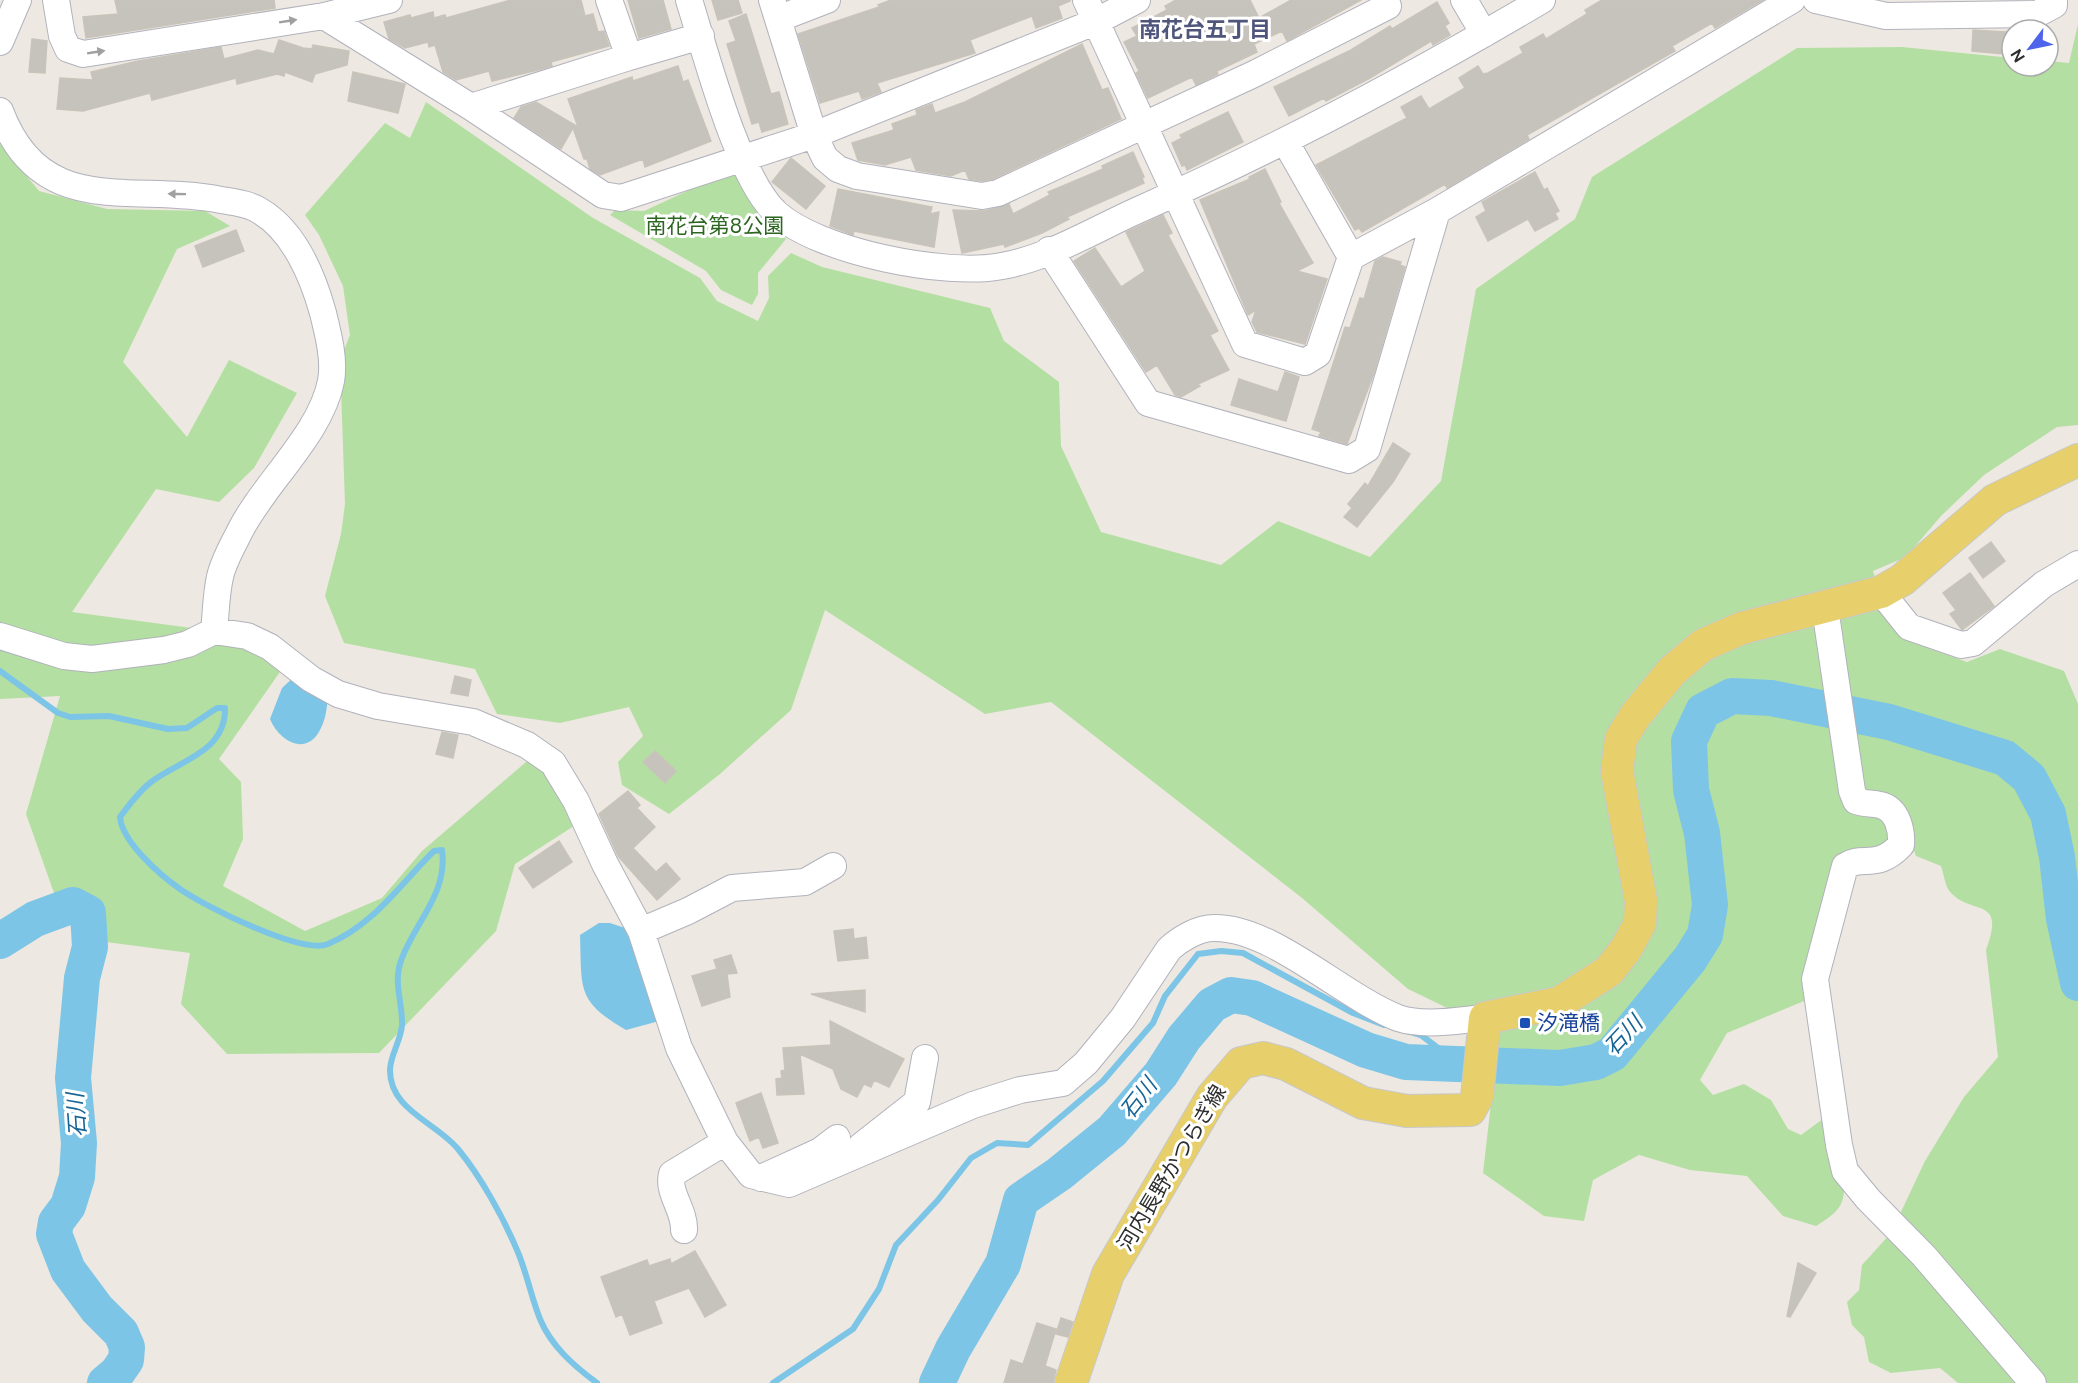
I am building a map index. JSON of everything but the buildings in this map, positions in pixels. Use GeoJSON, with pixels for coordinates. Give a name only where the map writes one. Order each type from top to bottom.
{"type":"FeatureCollection","features":[{"type":"Feature","properties":{"kind":"main road"},"geometry":{"type":"LineString","coordinates":[[1485,1022],[1559,1004],[1584,990],[1609,971],[1626,949],[1640,923],[1641,901],[1617,771],[1621,739],[1646,702],[1672,671],[1703,645],[1742,628],[1826,616],[1881,592],[1902,580],[1995,500],[2078,460]]}},
{"type":"Feature","properties":{"kind":"main road","name":"河内長野かつらぎ線"},"geometry":{"type":"LineString","coordinates":[[1071,1383],[1108,1274],[1212,1096],[1227,1076],[1241,1064],[1263,1058],[1286,1064],[1363,1103],[1407,1111],[1470,1110],[1477,1097],[1485,1022]]}},
{"type":"Feature","properties":{"kind":"street"},"geometry":{"type":"LineString","coordinates":[[0,42],[18,0]]}},
{"type":"Feature","properties":{"kind":"street"},"geometry":{"type":"LineString","coordinates":[[56,0],[62,36],[68,49],[83,54],[324,16],[389,0]]}},
{"type":"Feature","properties":{"kind":"street"},"geometry":{"type":"LineString","coordinates":[[609,0],[629,57]]}},
{"type":"Feature","properties":{"kind":"street"},"geometry":{"type":"LineString","coordinates":[[689,0],[742,159],[758,189],[776,212],[802,231],[827,242],[950,269],[979,270],[1004,266],[1049,250],[1175,194],[1385,91],[1542,0]]}},
{"type":"Feature","properties":{"kind":"street"},"geometry":{"type":"LineString","coordinates":[[827,0],[775,10],[814,135],[825,158],[838,169],[857,176],[982,196],[998,193],[1144,127],[1390,2]]}},
{"type":"Feature","properties":{"kind":"street"},"geometry":{"type":"LineString","coordinates":[[324,16],[471,107],[603,195],[621,198],[814,135],[1090,11],[1137,0]]}},
{"type":"Feature","properties":{"kind":"street"},"geometry":{"type":"LineString","coordinates":[[1464,0],[1484,34]]}},
{"type":"Feature","properties":{"kind":"street"},"geometry":{"type":"LineString","coordinates":[[1090,11],[1245,344],[1305,362],[1318,354],[1351,257],[1437,211],[1792,0]]}},
{"type":"Feature","properties":{"kind":"street"},"geometry":{"type":"LineString","coordinates":[[1816,0],[1886,8],[2037,14],[2054,5],[2054,0]]}},
{"type":"Feature","properties":{"kind":"street"},"geometry":{"type":"LineString","coordinates":[[471,107],[701,36]]}},
{"type":"Feature","properties":{"kind":"street"},"geometry":{"type":"LineString","coordinates":[[0,111],[16,142],[36,168],[71,188],[110,193],[193,194],[235,202],[260,210],[281,229],[297,250],[323,313],[332,366],[331,380],[323,405],[241,529],[220,576],[214,631]]}},
{"type":"Feature","properties":{"kind":"street"},"geometry":{"type":"LineString","coordinates":[[1285,141],[1351,257]]}},
{"type":"Feature","properties":{"kind":"street"},"geometry":{"type":"LineString","coordinates":[[1049,250],[1148,403],[1348,459],[1367,449],[1437,211]]}},
{"type":"Feature","properties":{"kind":"street"},"geometry":{"type":"LineString","coordinates":[[1881,592],[1909,627],[1960,645],[1973,643],[2044,584],[2078,564]]}},
{"type":"Feature","properties":{"kind":"street"},"geometry":{"type":"LineString","coordinates":[[1826,616],[1852,791],[1856,801],[1862,804],[1883,806],[1894,816],[1902,831],[1901,845],[1891,856],[1876,862],[1850,863],[1845,866],[1815,979],[1839,1145],[1845,1171],[1883,1217],[1924,1256],[2033,1383]]}},
{"type":"Feature","properties":{"kind":"street"},"geometry":{"type":"LineString","coordinates":[[0,636],[64,656],[92,659],[164,650],[188,644],[214,631],[247,636],[270,647],[311,679],[338,694],[378,706],[474,722],[527,745],[553,763],[576,801],[605,864],[641,931],[679,1048],[725,1142],[751,1174],[789,1184],[843,1149],[867,1139],[916,1102],[926,1058]]}},
{"type":"Feature","properties":{"kind":"street"},"geometry":{"type":"LineString","coordinates":[[641,931],[688,911],[732,888],[805,882],[833,866]]}},
{"type":"Feature","properties":{"kind":"street"},"geometry":{"type":"LineString","coordinates":[[843,1149],[1000,1095],[1062,1083],[1086,1063],[1123,1018],[1177,941],[1213,928],[1245,934],[1275,947],[1365,1002],[1400,1018],[1433,1023],[1485,1022]]}},
{"type":"Feature","properties":{"kind":"street"},"geometry":{"type":"LineString","coordinates":[[684,1230],[685,1220],[671,1185],[672,1174],[725,1142]]}},
{"type":"Feature","properties":{"kind":"green space"},"geometry":{"type":"Polygon","coordinates":[[[2078,24],[2078,425],[2057,427],[1984,475],[1941,516],[1906,557],[1873,571],[1888,622],[1905,640],[1967,662],[2000,649],[2064,671],[2078,704],[2078,1383],[1958,1383],[1940,1368],[1891,1373],[1869,1362],[1864,1337],[1852,1325],[1847,1302],[1859,1290],[1862,1265],[1891,1233],[1925,1161],[1964,1097],[1998,1057],[1986,950],[1991,933],[1990,914],[1960,900],[1951,893],[1941,866],[1916,856],[1910,840],[1866,851],[1815,933],[1804,1001],[1727,1033],[1700,1080],[1713,1095],[1744,1084],[1771,1100],[1788,1129],[1801,1135],[1827,1116],[1843,1172],[1844,1194],[1836,1211],[1816,1226],[1783,1216],[1747,1176],[1690,1170],[1639,1155],[1593,1180],[1584,1221],[1544,1216],[1483,1173],[1499,1033],[1408,989],[1302,898],[1051,702],[985,714],[825,610],[791,710],[720,774],[669,814],[622,785],[618,762],[643,736],[629,707],[560,723],[497,714],[475,669],[344,643],[325,596],[341,534],[345,504],[340,360],[350,335],[343,286],[319,235],[305,215],[385,123],[410,138],[426,102],[593,218],[700,278],[717,301],[758,321],[769,298],[768,276],[791,253],[822,267],[990,308],[1004,341],[1059,382],[1061,446],[1101,532],[1221,565],[1278,521],[1370,557],[1441,481],[1476,289],[1575,219],[1592,177],[1797,48],[1902,47],[2000,57],[2000,78],[2060,78],[2060,62],[2069,63],[2078,24]]]}},
{"type":"Feature","properties":{"kind":"green space"},"geometry":{"type":"Polygon","coordinates":[[[0,144],[39,191],[107,209],[205,211],[230,226],[177,249],[123,362],[187,437],[229,360],[297,393],[254,468],[219,502],[156,489],[72,612],[214,631],[236,640],[282,669],[219,759],[241,782],[243,839],[223,886],[305,931],[382,898],[422,851],[533,756],[551,770],[577,824],[515,864],[496,931],[379,1053],[227,1054],[181,1004],[190,953],[106,942],[54,893],[26,814],[60,696],[0,699],[0,144]]]}},
{"type":"Feature","properties":{"kind":"green space","name":"南花台第8公園"},"geometry":{"type":"Polygon","coordinates":[[[726,173],[736,175],[758,210],[786,239],[758,273],[758,294],[752,305],[721,290],[706,271],[610,215],[615,210],[644,211],[726,173]]]}},
{"type":"Feature","properties":{"kind":"water"},"geometry":{"type":"Polygon","coordinates":[[[297,674],[328,696],[321,728],[315,737],[301,744],[286,739],[274,727],[270,719],[282,688],[297,674]]]}},
{"type":"Feature","properties":{"kind":"water"},"geometry":{"type":"Polygon","coordinates":[[[599,923],[610,923],[625,928],[647,971],[663,1020],[626,1030],[598,1011],[590,1001],[582,981],[580,935],[599,923]]]}},
{"type":"Feature","properties":{"kind":"waterway"},"geometry":{"type":"LineString","coordinates":[[0,671],[58,713],[70,717],[109,716],[168,729],[187,728],[217,708],[225,708],[223,723],[218,735],[210,745],[151,782],[120,817],[127,837],[162,875],[192,897],[253,927],[297,942],[315,945],[328,944],[344,936],[373,915],[434,851],[442,850],[443,865],[436,893],[408,944],[399,967],[398,984],[402,1025],[391,1063],[392,1083],[397,1095],[405,1105],[449,1139],[475,1172],[511,1237],[537,1311],[550,1338],[564,1355],[597,1383]]}},
{"type":"Feature","properties":{"kind":"waterway","name":"石川"},"geometry":{"type":"LineString","coordinates":[[937,1383],[953,1349],[1003,1264],[1021,1200],[1059,1174],[1112,1131],[1161,1074],[1184,1038],[1212,1005],[1231,995],[1252,998],[1366,1050],[1406,1062],[1560,1068],[1596,1062],[1612,1054],[1690,959],[1705,935],[1710,905],[1702,833],[1691,790],[1689,741],[1703,711],[1732,696],[1771,698],[1889,722],[2005,758],[2029,778],[2048,814],[2057,857],[2064,919],[2078,983]]}},
{"type":"Feature","properties":{"kind":"waterway","name":"石川"},"geometry":{"type":"LineString","coordinates":[[0,941],[35,919],[73,905],[88,913],[90,947],[82,978],[73,1078],[79,1143],[77,1177],[68,1206],[56,1222],[54,1234],[68,1270],[97,1309],[121,1333],[127,1347],[126,1360],[117,1373],[105,1383]]}},
{"type":"Feature","properties":{"kind":"waterway"},"geometry":{"type":"LineString","coordinates":[[773,1383],[853,1329],[879,1289],[896,1245],[938,1200],[971,1158],[997,1143],[1028,1145],[1103,1081],[1153,1023],[1165,996],[1198,954],[1221,951],[1243,953],[1353,1013],[1384,1025]]}},
{"type":"Feature","properties":{"kind":"waterway"},"geometry":{"type":"LineString","coordinates":[[1414,1033],[1421,1035],[1460,1065]]}},
{"type":"Feature","properties":{"kind":"place","name":"汐滝橋"},"geometry":{"type":"Point","coordinates":[1525,1023]}},
{"type":"Feature","properties":{"kind":"district","name":"南花台五丁目"},"geometry":{"type":"Point","coordinates":[1205,29]}}]}
